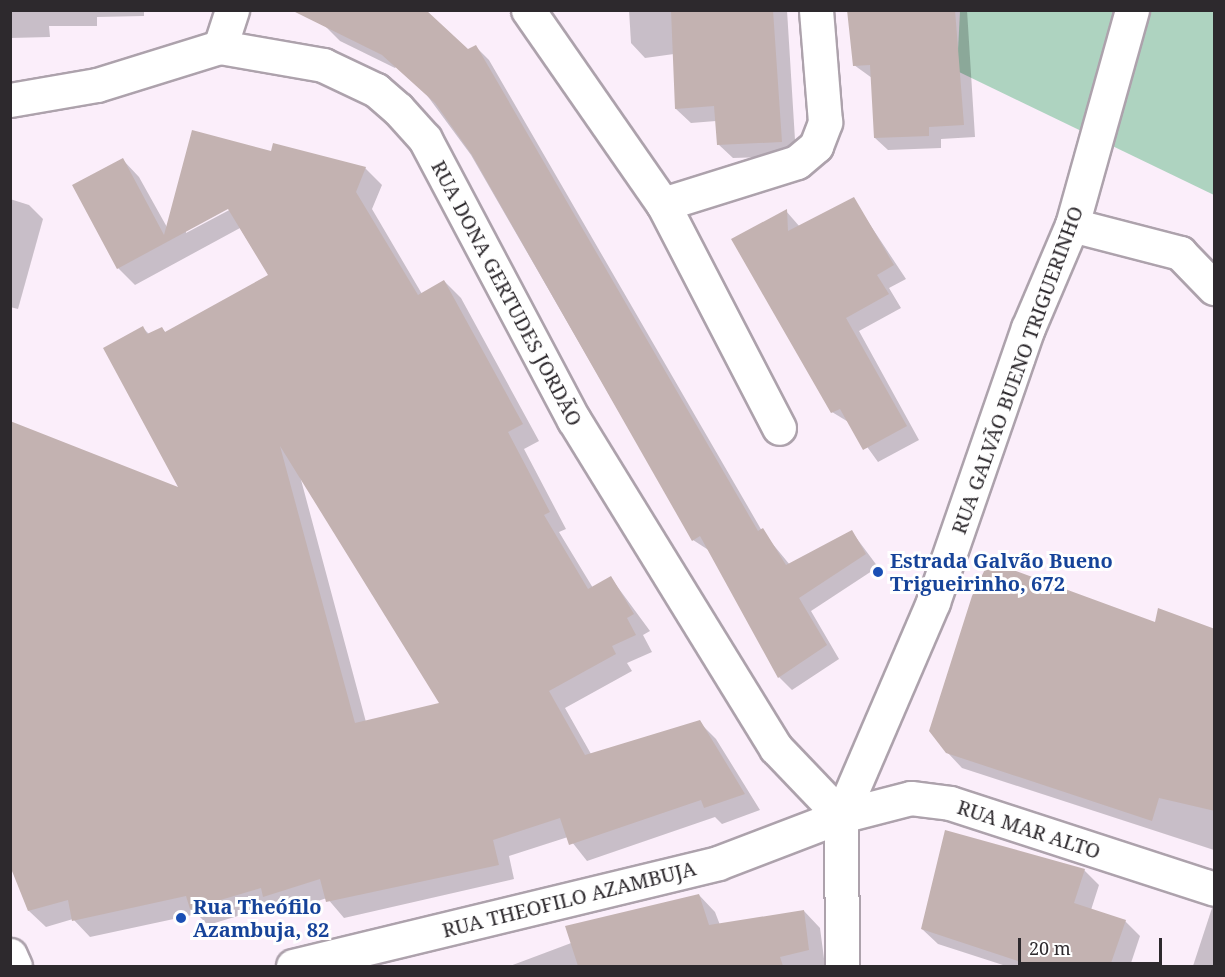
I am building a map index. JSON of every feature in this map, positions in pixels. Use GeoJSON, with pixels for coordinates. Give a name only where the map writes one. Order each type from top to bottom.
{"type":"FeatureCollection","features":[{"type":"Feature","properties":{"kind":"street"},"geometry":{"type":"LineString","coordinates":[[220,47],[232,10]]}},
{"type":"Feature","properties":{"kind":"street"},"geometry":{"type":"LineString","coordinates":[[528,10],[663,204],[779,428]]}},
{"type":"Feature","properties":{"kind":"street"},"geometry":{"type":"LineString","coordinates":[[663,204],[797,162],[816,146],[825,122],[816,10]]}},
{"type":"Feature","properties":{"kind":"street","name":"RUA GALVÃO BUENO TRIGUERINHO"},"geometry":{"type":"LineString","coordinates":[[842,966],[841,816],[933,602],[1028,328],[1072,225],[1132,10]]}},
{"type":"Feature","properties":{"kind":"street","name":"RUA DONA GERTUDES JORDÃO"},"geometry":{"type":"LineString","coordinates":[[10,100],[97,86],[220,47],[323,65],[376,90],[425,139],[574,420],[776,748],[841,816]]}},
{"type":"Feature","properties":{"kind":"street"},"geometry":{"type":"LineString","coordinates":[[1072,225],[1180,253],[1215,288]]}},
{"type":"Feature","properties":{"kind":"street","name":"RUA MAR ALTO"},"geometry":{"type":"LineString","coordinates":[[841,816],[911,798],[950,803],[1215,889]]}},
{"type":"Feature","properties":{"kind":"street","name":"RUA THEOFILO AZAMBUJA"},"geometry":{"type":"LineString","coordinates":[[293,966],[718,863],[841,816]]}},
{"type":"Feature","properties":{"kind":"street"},"geometry":{"type":"LineString","coordinates":[[10,955],[15,966]]}},
{"type":"Feature","properties":{"kind":"green space"},"geometry":{"type":"Polygon","coordinates":[[[960,11],[1214,11],[1214,195],[957,71],[960,11]]]}},
{"type":"Feature","properties":{"kind":"building"},"geometry":{"type":"Polygon","coordinates":[[[291,10],[426,10],[468,49],[476,45],[758,531],[763,528],[786,565],[852,530],[866,554],[799,598],[827,645],[778,678],[700,536],[692,541],[472,155],[435,103],[382,55],[291,10]]]}},
{"type":"Feature","properties":{"kind":"building"},"geometry":{"type":"Polygon","coordinates":[[[671,10],[773,10],[782,142],[717,145],[714,106],[675,109],[671,10]]]}},
{"type":"Feature","properties":{"kind":"building"},"geometry":{"type":"Polygon","coordinates":[[[847,10],[955,10],[964,125],[929,127],[929,136],[874,138],[870,65],[853,66],[847,10]]]}},
{"type":"Feature","properties":{"kind":"building"},"geometry":{"type":"Polygon","coordinates":[[[192,130],[271,151],[273,143],[366,167],[356,192],[418,295],[444,280],[523,424],[508,432],[550,512],[544,515],[588,589],[611,576],[634,614],[627,618],[636,635],[612,646],[616,654],[549,691],[585,755],[700,720],[745,794],[704,808],[701,800],[569,845],[560,818],[493,840],[499,865],[326,902],[320,879],[263,897],[261,888],[190,909],[186,896],[72,921],[68,900],[28,911],[10,866],[10,421],[178,487],[103,348],[143,326],[147,334],[162,327],[165,332],[268,275],[228,209],[117,269],[72,185],[123,158],[164,235],[192,130]],[[280,446],[355,723],[439,703],[280,446]]]}},
{"type":"Feature","properties":{"kind":"building"},"geometry":{"type":"Polygon","coordinates":[[[854,197],[894,265],[877,275],[889,294],[846,318],[907,426],[863,450],[840,409],[831,413],[731,239],[787,209],[788,231],[854,197]]]}},
{"type":"Feature","properties":{"kind":"building"},"geometry":{"type":"Polygon","coordinates":[[[989,561],[1155,622],[1158,608],[1215,629],[1215,811],[1159,798],[1152,821],[946,753],[929,731],[972,596],[989,561]]]}},
{"type":"Feature","properties":{"kind":"building"},"geometry":{"type":"Polygon","coordinates":[[[945,830],[1085,869],[1074,903],[1126,920],[1110,966],[1033,966],[921,929],[945,830]]]}},
{"type":"Feature","properties":{"kind":"building"},"geometry":{"type":"Polygon","coordinates":[[[699,894],[709,925],[804,910],[809,950],[780,957],[783,966],[578,966],[565,926],[699,894]]]}},
{"type":"Feature","properties":{"kind":"place","name":"Estrada Galvão Bueno Trigueirinho, 672"},"geometry":{"type":"Point","coordinates":[878,572]}},
{"type":"Feature","properties":{"kind":"place","name":"Rua Theófilo Azambuja, 82"},"geometry":{"type":"Point","coordinates":[181,918]}}]}
